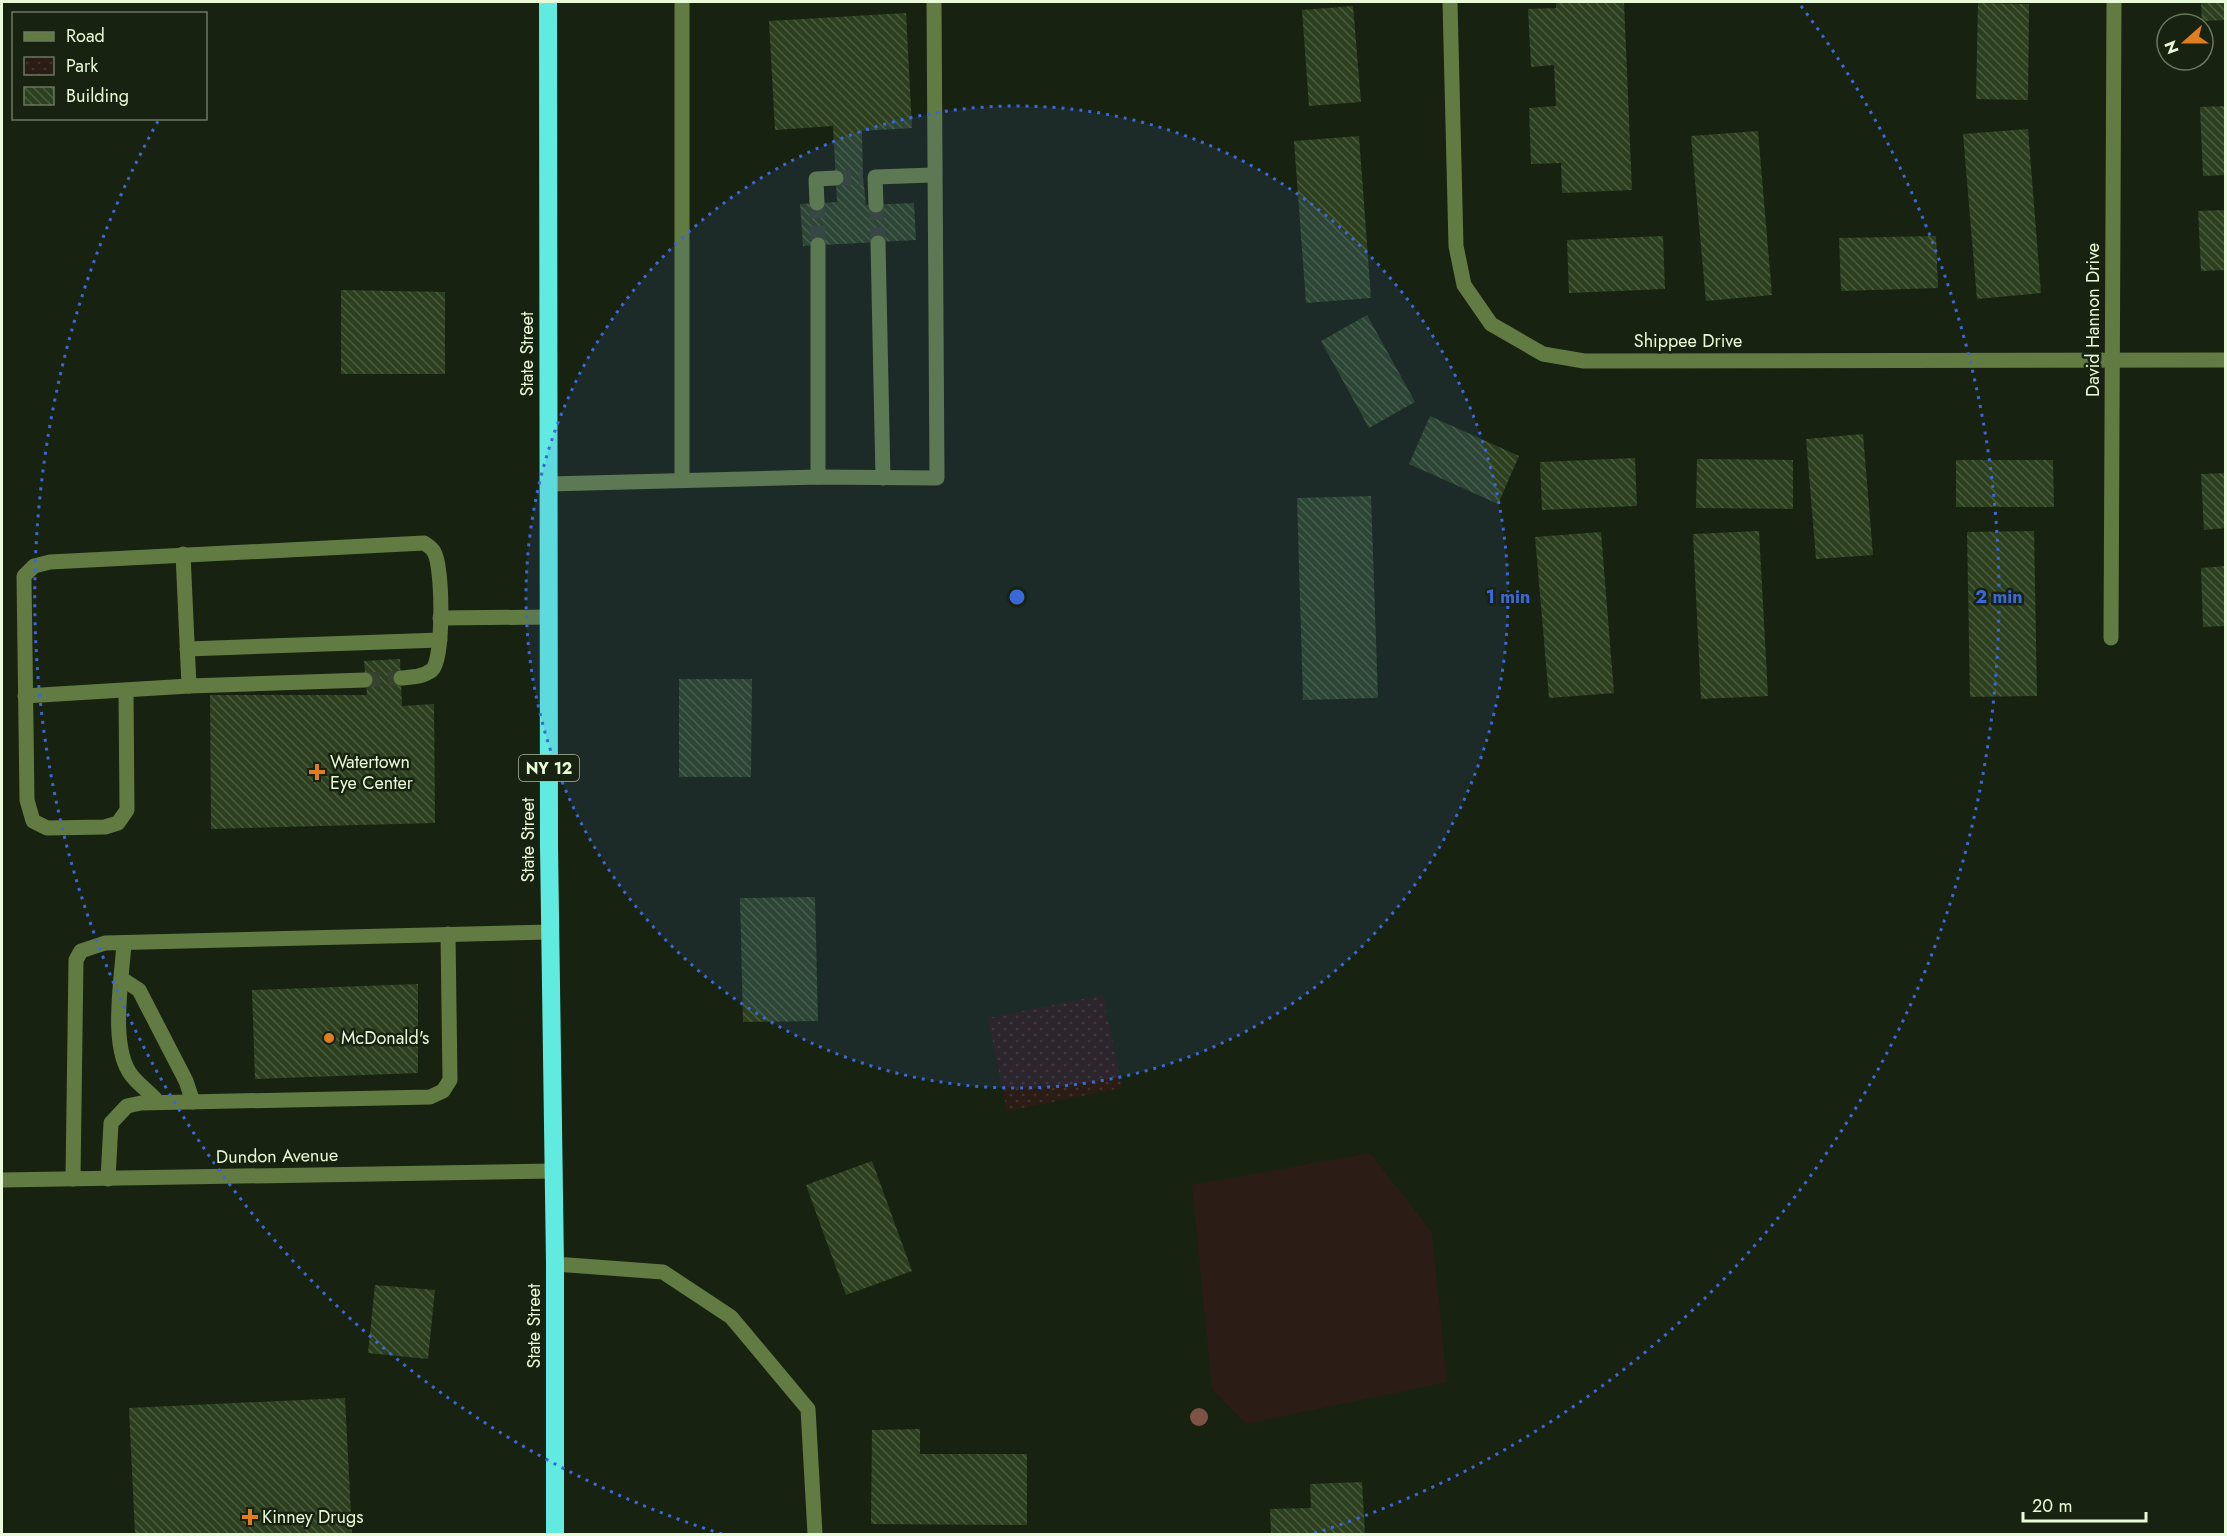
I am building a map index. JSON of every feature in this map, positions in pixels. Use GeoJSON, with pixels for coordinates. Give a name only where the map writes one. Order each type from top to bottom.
{"type":"FeatureCollection","features":[{"type":"Feature","properties":{"kind":"highway","name":"State Street"},"geometry":{"type":"LineString","coordinates":[[548,2],[550,932],[555,1264],[555,1534]]}},
{"type":"Feature","properties":{"kind":"street"},"geometry":{"type":"LineString","coordinates":[[682,2],[682,480]]}},
{"type":"Feature","properties":{"kind":"street"},"geometry":{"type":"LineString","coordinates":[[549,484],[818,477],[937,478],[933,175],[934,2]]}},
{"type":"Feature","properties":{"kind":"street","name":"Shippee Drive"},"geometry":{"type":"LineString","coordinates":[[1450,2],[1456,246],[1464,285],[1491,324],[1543,354],[1584,361],[2226,360]]}},
{"type":"Feature","properties":{"kind":"street","name":"David Hannon Drive"},"geometry":{"type":"LineString","coordinates":[[2111,638],[2114,2]]}},
{"type":"Feature","properties":{"kind":"street"},"geometry":{"type":"LineString","coordinates":[[876,205],[869,177],[933,175]]}},
{"type":"Feature","properties":{"kind":"street"},"geometry":{"type":"LineString","coordinates":[[817,203],[816,179],[836,178]]}},
{"type":"Feature","properties":{"kind":"street"},"geometry":{"type":"LineString","coordinates":[[879,243],[883,478]]}},
{"type":"Feature","properties":{"kind":"street"},"geometry":{"type":"LineString","coordinates":[[818,245],[818,477]]}},
{"type":"Feature","properties":{"kind":"street"},"geometry":{"type":"LineString","coordinates":[[126,692],[127,810],[118,823],[105,827],[47,828],[33,821],[27,800],[24,576],[34,566],[50,562],[183,554],[424,543],[434,551],[438,566],[440,618],[438,660],[431,670],[419,677],[401,678]]}},
{"type":"Feature","properties":{"kind":"street"},"geometry":{"type":"LineString","coordinates":[[183,554],[189,686]]}},
{"type":"Feature","properties":{"kind":"street"},"geometry":{"type":"LineString","coordinates":[[440,618],[549,617]]}},
{"type":"Feature","properties":{"kind":"street"},"geometry":{"type":"LineString","coordinates":[[187,650],[440,640]]}},
{"type":"Feature","properties":{"kind":"street"},"geometry":{"type":"LineString","coordinates":[[25,696],[126,692],[189,686],[365,680]]}},
{"type":"Feature","properties":{"kind":"street"},"geometry":{"type":"LineString","coordinates":[[73,1179],[76,960],[81,951],[90,946],[124,943],[550,932]]}},
{"type":"Feature","properties":{"kind":"street"},"geometry":{"type":"LineString","coordinates":[[108,1179],[111,1123],[127,1106],[158,1102],[430,1097],[443,1091],[450,1080],[448,934]]}},
{"type":"Feature","properties":{"kind":"street"},"geometry":{"type":"LineString","coordinates":[[124,943],[120,1050],[132,1077],[148,1089],[158,1102]]}},
{"type":"Feature","properties":{"kind":"street"},"geometry":{"type":"LineString","coordinates":[[122,979],[139,990],[186,1081],[193,1102]]}},
{"type":"Feature","properties":{"kind":"street","name":"Dundon Avenue"},"geometry":{"type":"LineString","coordinates":[[2,1180],[552,1171]]}},
{"type":"Feature","properties":{"kind":"street"},"geometry":{"type":"LineString","coordinates":[[555,1264],[663,1272],[731,1317],[808,1409],[815,1534]]}},
{"type":"Feature","properties":{"kind":"green space"},"geometry":{"type":"Polygon","coordinates":[[[1103,995],[1122,1088],[1007,1111],[988,1018],[1103,995]]]}},
{"type":"Feature","properties":{"kind":"green space"},"geometry":{"type":"Polygon","coordinates":[[[1370,1153],[1432,1232],[1447,1382],[1246,1424],[1212,1389],[1192,1185],[1370,1153]]]}},
{"type":"Feature","properties":{"kind":"building"},"geometry":{"type":"Polygon","coordinates":[[[1556,2],[1624,2],[1632,190],[1562,193],[1561,163],[1531,164],[1529,108],[1556,106],[1554,65],[1531,67],[1528,9],[1556,8],[1556,2]]]}},
{"type":"Feature","properties":{"kind":"building"},"geometry":{"type":"Polygon","coordinates":[[[2201,2],[2226,2],[2226,20],[2215,20],[2215,12],[2202,12],[2201,2]]]}},
{"type":"Feature","properties":{"kind":"building"},"geometry":{"type":"Polygon","coordinates":[[[1978,3],[2029,4],[2028,100],[1976,99],[1978,3]]]}},
{"type":"Feature","properties":{"kind":"building"},"geometry":{"type":"Polygon","coordinates":[[[1353,6],[1361,102],[1309,106],[1302,10],[1353,6]]]}},
{"type":"Feature","properties":{"kind":"building"},"geometry":{"type":"Polygon","coordinates":[[[906,13],[912,128],[862,131],[863,177],[866,205],[914,203],[916,240],[803,246],[800,204],[837,202],[833,126],[775,130],[769,21],[906,13]]]}},
{"type":"Feature","properties":{"kind":"building"},"geometry":{"type":"Polygon","coordinates":[[[2226,106],[2226,175],[2203,176],[2200,107],[2226,106]]]}},
{"type":"Feature","properties":{"kind":"building"},"geometry":{"type":"Polygon","coordinates":[[[2028,129],[2041,293],[1977,299],[1963,134],[2028,129]]]}},
{"type":"Feature","properties":{"kind":"building"},"geometry":{"type":"Polygon","coordinates":[[[1758,131],[1772,295],[1706,301],[1691,136],[1758,131]]]}},
{"type":"Feature","properties":{"kind":"building"},"geometry":{"type":"Polygon","coordinates":[[[1359,136],[1371,298],[1306,303],[1294,141],[1359,136]]]}},
{"type":"Feature","properties":{"kind":"building"},"geometry":{"type":"Polygon","coordinates":[[[2226,210],[2226,270],[2201,271],[2198,211],[2226,210]]]}},
{"type":"Feature","properties":{"kind":"building"},"geometry":{"type":"Polygon","coordinates":[[[1663,236],[1665,289],[1569,293],[1567,240],[1663,236]]]}},
{"type":"Feature","properties":{"kind":"building"},"geometry":{"type":"Polygon","coordinates":[[[1936,236],[1938,288],[1841,291],[1839,238],[1936,236]]]}},
{"type":"Feature","properties":{"kind":"building"},"geometry":{"type":"Polygon","coordinates":[[[341,290],[445,292],[445,374],[341,374],[341,290]]]}},
{"type":"Feature","properties":{"kind":"building"},"geometry":{"type":"Polygon","coordinates":[[[1367,315],[1415,402],[1369,428],[1321,341],[1367,315]]]}},
{"type":"Feature","properties":{"kind":"building"},"geometry":{"type":"Polygon","coordinates":[[[1430,416],[1519,456],[1498,504],[1409,464],[1430,416]]]}},
{"type":"Feature","properties":{"kind":"building"},"geometry":{"type":"Polygon","coordinates":[[[1863,434],[1873,555],[1816,559],[1806,439],[1863,434]]]}},
{"type":"Feature","properties":{"kind":"building"},"geometry":{"type":"Polygon","coordinates":[[[1635,458],[1637,506],[1542,510],[1540,462],[1635,458]]]}},
{"type":"Feature","properties":{"kind":"building"},"geometry":{"type":"Polygon","coordinates":[[[1697,459],[1793,460],[1793,509],[1696,508],[1697,459]]]}},
{"type":"Feature","properties":{"kind":"building"},"geometry":{"type":"Polygon","coordinates":[[[1956,460],[2053,460],[2054,507],[1956,507],[1956,460]]]}},
{"type":"Feature","properties":{"kind":"building"},"geometry":{"type":"Polygon","coordinates":[[[2226,473],[2226,528],[2204,530],[2201,474],[2226,473]]]}},
{"type":"Feature","properties":{"kind":"building"},"geometry":{"type":"Polygon","coordinates":[[[1371,496],[1378,698],[1303,700],[1297,498],[1371,496]]]}},
{"type":"Feature","properties":{"kind":"building"},"geometry":{"type":"Polygon","coordinates":[[[1759,531],[1768,696],[1701,699],[1693,534],[1759,531]]]}},
{"type":"Feature","properties":{"kind":"building"},"geometry":{"type":"Polygon","coordinates":[[[2034,531],[2037,696],[1970,697],[1967,532],[2034,531]]]}},
{"type":"Feature","properties":{"kind":"building"},"geometry":{"type":"Polygon","coordinates":[[[1601,532],[1614,693],[1549,698],[1535,537],[1601,532]]]}},
{"type":"Feature","properties":{"kind":"building"},"geometry":{"type":"Polygon","coordinates":[[[2226,566],[2226,626],[2203,627],[2201,568],[2226,566]]]}},
{"type":"Feature","properties":{"kind":"building"},"geometry":{"type":"Polygon","coordinates":[[[400,659],[402,706],[434,704],[435,823],[211,829],[210,695],[367,695],[364,661],[400,659]]]}},
{"type":"Feature","properties":{"kind":"building"},"geometry":{"type":"Polygon","coordinates":[[[679,679],[752,679],[751,777],[679,777],[679,679]]]}},
{"type":"Feature","properties":{"kind":"building"},"geometry":{"type":"Polygon","coordinates":[[[815,897],[818,1021],[743,1022],[740,898],[815,897]]]}},
{"type":"Feature","properties":{"kind":"building"},"geometry":{"type":"Polygon","coordinates":[[[418,984],[418,1073],[255,1079],[252,990],[418,984]]]}},
{"type":"Feature","properties":{"kind":"building"},"geometry":{"type":"Polygon","coordinates":[[[872,1161],[912,1271],[846,1295],[806,1185],[872,1161]]]}},
{"type":"Feature","properties":{"kind":"building"},"geometry":{"type":"Polygon","coordinates":[[[375,1285],[435,1290],[428,1359],[368,1353],[375,1285]]]}},
{"type":"Feature","properties":{"kind":"building"},"geometry":{"type":"Polygon","coordinates":[[[345,1398],[352,1534],[135,1534],[129,1408],[345,1398]]]}},
{"type":"Feature","properties":{"kind":"building"},"geometry":{"type":"Polygon","coordinates":[[[920,1429],[920,1454],[1027,1454],[1027,1525],[871,1524],[872,1430],[920,1429]]]}},
{"type":"Feature","properties":{"kind":"building"},"geometry":{"type":"Polygon","coordinates":[[[1362,1482],[1365,1534],[1271,1534],[1270,1509],[1311,1508],[1310,1484],[1362,1482]]]}},
{"type":"Feature","properties":{"kind":"tunnel"},"geometry":{"type":"LineString","coordinates":[[836,178],[863,177]]}},
{"type":"Feature","properties":{"kind":"tunnel"},"geometry":{"type":"LineString","coordinates":[[817,203],[818,245]]}},
{"type":"Feature","properties":{"kind":"tunnel"},"geometry":{"type":"LineString","coordinates":[[876,205],[878,243]]}},
{"type":"Feature","properties":{"kind":"tunnel"},"geometry":{"type":"LineString","coordinates":[[365,680],[401,678]]}},
{"type":"Feature","properties":{"kind":"place","name":"Watertown Eye Center"},"geometry":{"type":"Point","coordinates":[317,772]}},
{"type":"Feature","properties":{"kind":"place","name":"McDonald's"},"geometry":{"type":"Point","coordinates":[329,1038]}},
{"type":"Feature","properties":{"kind":"place","name":"Kinney Drugs"},"geometry":{"type":"Point","coordinates":[250,1517]}}]}
